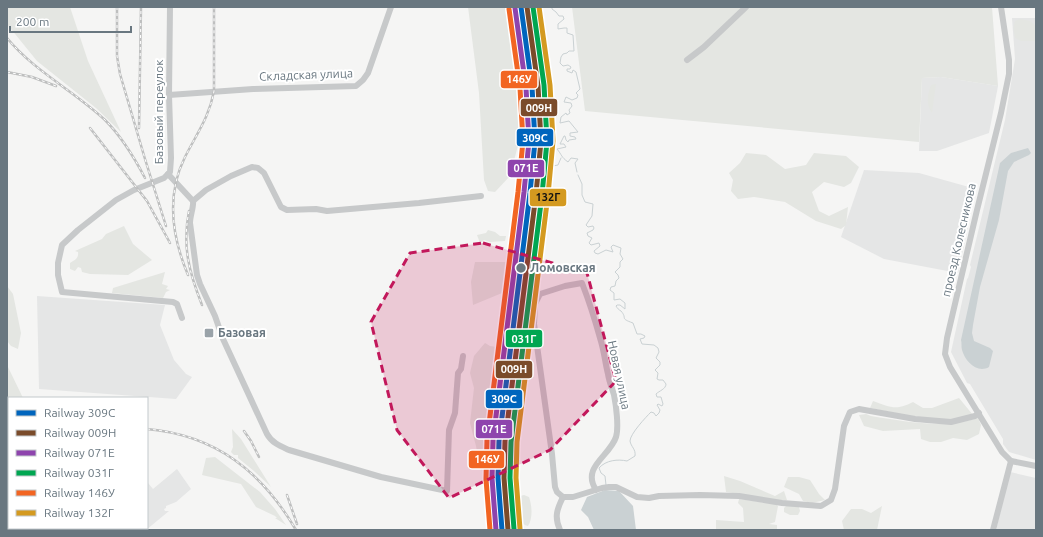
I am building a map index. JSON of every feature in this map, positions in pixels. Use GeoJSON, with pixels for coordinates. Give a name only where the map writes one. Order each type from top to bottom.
{"type":"FeatureCollection","features":[{"type":"Feature","properties":{"kind":"street","name":"Базовый переулок"},"geometry":{"type":"LineString","coordinates":[[170,7],[169,95],[171,168],[164,178],[122,197],[106,208],[62,245],[58,263],[58,275],[62,292],[173,302],[177,304],[182,318]]}},
{"type":"Feature","properties":{"kind":"street","name":"Складская улица"},"geometry":{"type":"LineString","coordinates":[[169,95],[253,89],[356,86],[368,73],[390,7]]}},
{"type":"Feature","properties":{"kind":"street"},"geometry":{"type":"LineString","coordinates":[[686,60],[704,47],[746,7]]}},
{"type":"Feature","properties":{"kind":"street","name":"проезд Колесникова"},"geometry":{"type":"LineString","coordinates":[[1001,7],[1009,60],[1009,74],[1001,114],[945,347],[947,360],[950,367],[1002,452],[1011,460]]}},
{"type":"Feature","properties":{"kind":"street"},"geometry":{"type":"LineString","coordinates":[[193,201],[211,187],[252,167],[258,168],[264,173],[281,207],[287,210],[316,208],[327,211],[481,196]]}},
{"type":"Feature","properties":{"kind":"street"},"geometry":{"type":"LineString","coordinates":[[168,174],[193,201],[194,205],[190,215],[190,223],[197,275],[215,316],[222,339],[270,439],[276,444],[289,450],[381,477],[447,491],[449,430],[455,413],[458,374],[461,369],[463,356]]}},
{"type":"Feature","properties":{"kind":"street","name":"Новая улица"},"geometry":{"type":"LineString","coordinates":[[563,497],[557,492],[555,487],[552,454],[534,324],[535,304],[540,294],[565,286],[582,283],[592,310],[600,339],[614,396],[616,412],[616,437],[611,447],[597,462],[591,478],[592,484],[596,490]]}},
{"type":"Feature","properties":{"kind":"street"},"geometry":{"type":"LineString","coordinates":[[560,530],[556,523],[556,516],[563,497],[573,497],[609,487],[616,487],[637,497],[648,498],[659,496],[700,495],[739,496],[782,503],[821,506],[831,500],[835,489],[844,426],[850,412],[859,409],[916,419],[951,422],[975,416],[979,413]]}},
{"type":"Feature","properties":{"kind":"street"},"geometry":{"type":"LineString","coordinates":[[993,530],[1011,460],[1036,466]]}},
{"type":"Feature","properties":{"kind":"highlighted area"},"geometry":{"type":"Polygon","coordinates":[[[483,243],[587,273],[616,381],[550,450],[449,498],[397,430],[371,322],[410,253],[483,243]]]}},
{"type":"Feature","properties":{"kind":"shaded area"},"geometry":{"type":"Polygon","coordinates":[[[7,7],[70,7],[88,61],[121,132],[96,108],[37,61],[7,24],[7,7]]]}},
{"type":"Feature","properties":{"kind":"shaded area"},"geometry":{"type":"Polygon","coordinates":[[[468,7],[508,7],[516,54],[522,130],[510,176],[495,192],[488,191],[484,180],[479,93],[468,7]]]}},
{"type":"Feature","properties":{"kind":"shaded area"},"geometry":{"type":"Polygon","coordinates":[[[535,7],[541,7],[547,60],[542,61],[535,7]]]}},
{"type":"Feature","properties":{"kind":"shaded area"},"geometry":{"type":"Polygon","coordinates":[[[572,7],[992,7],[998,86],[941,77],[922,78],[919,142],[585,111],[572,7]]]}},
{"type":"Feature","properties":{"kind":"shaded area"},"geometry":{"type":"Polygon","coordinates":[[[1012,18],[1036,18],[1036,460],[1009,452],[1003,444],[1003,439],[970,384],[967,383],[951,352],[971,267],[970,265],[1005,120],[1015,59],[1012,18]]]}},
{"type":"Feature","properties":{"kind":"shaded area"},"geometry":{"type":"Polygon","coordinates":[[[1020,19],[1030,21],[1036,26],[1035,41],[1021,41],[1015,38],[1014,23],[1020,19]]]}},
{"type":"Feature","properties":{"kind":"shaded area"},"geometry":{"type":"Polygon","coordinates":[[[941,77],[998,86],[989,133],[937,151],[919,151],[922,78],[941,77]]]}},
{"type":"Feature","properties":{"kind":"shaded area"},"geometry":{"type":"Polygon","coordinates":[[[936,84],[932,113],[928,103],[928,96],[931,85],[936,84]]]}},
{"type":"Feature","properties":{"kind":"shaded area"},"geometry":{"type":"Polygon","coordinates":[[[1028,148],[1031,153],[1014,162],[1008,171],[999,220],[980,287],[972,333],[974,341],[990,348],[993,351],[989,367],[980,369],[972,365],[966,358],[962,350],[961,340],[1000,163],[1011,153],[1028,148]]]}},
{"type":"Feature","properties":{"kind":"shaded area"},"geometry":{"type":"Polygon","coordinates":[[[746,153],[766,155],[785,169],[806,165],[814,153],[846,156],[859,167],[851,183],[844,187],[824,182],[812,192],[819,211],[829,216],[848,207],[846,225],[841,229],[816,221],[785,202],[754,197],[738,199],[731,191],[733,180],[729,173],[740,163],[746,153]]]}},
{"type":"Feature","properties":{"kind":"shaded area"},"geometry":{"type":"Polygon","coordinates":[[[864,170],[919,173],[976,189],[958,273],[884,259],[841,237],[864,170]]]}},
{"type":"Feature","properties":{"kind":"shaded area"},"geometry":{"type":"Polygon","coordinates":[[[124,226],[133,244],[152,260],[128,275],[90,274],[82,272],[81,268],[78,267],[75,271],[70,269],[70,263],[78,256],[78,252],[75,251],[102,239],[106,234],[124,226]]]}},
{"type":"Feature","properties":{"kind":"shaded area"},"geometry":{"type":"Polygon","coordinates":[[[488,230],[495,232],[500,236],[506,236],[505,241],[490,242],[484,240],[480,243],[477,235],[486,233],[488,230]]]}},
{"type":"Feature","properties":{"kind":"shaded area"},"geometry":{"type":"Polygon","coordinates":[[[475,262],[508,262],[505,288],[502,293],[473,305],[471,282],[475,262]]]}},
{"type":"Feature","properties":{"kind":"shaded area"},"geometry":{"type":"Polygon","coordinates":[[[165,272],[162,284],[168,286],[166,289],[170,290],[166,292],[163,298],[112,293],[113,288],[165,272]]]}},
{"type":"Feature","properties":{"kind":"shaded area"},"geometry":{"type":"Polygon","coordinates":[[[7,286],[13,294],[21,333],[18,349],[11,346],[7,341],[7,286]]]}},
{"type":"Feature","properties":{"kind":"shaded area"},"geometry":{"type":"Polygon","coordinates":[[[37,296],[165,305],[160,325],[174,360],[186,374],[192,377],[176,399],[39,389],[37,296]]]}},
{"type":"Feature","properties":{"kind":"shaded area"},"geometry":{"type":"Polygon","coordinates":[[[526,320],[528,329],[532,336],[531,344],[524,359],[523,381],[519,384],[516,400],[514,399],[513,395],[518,352],[524,321],[526,320]]]}},
{"type":"Feature","properties":{"kind":"shaded area"},"geometry":{"type":"Polygon","coordinates":[[[485,343],[490,346],[503,348],[489,473],[486,473],[480,469],[470,423],[474,388],[470,373],[474,356],[485,343]]]}},
{"type":"Feature","properties":{"kind":"shaded area"},"geometry":{"type":"Polygon","coordinates":[[[7,365],[23,397],[8,397],[7,435],[7,365]]]}},
{"type":"Feature","properties":{"kind":"shaded area"},"geometry":{"type":"Polygon","coordinates":[[[959,398],[973,415],[950,420],[909,416],[870,408],[873,401],[893,407],[907,405],[913,402],[923,408],[932,408],[959,398]]]}},
{"type":"Feature","properties":{"kind":"shaded area"},"geometry":{"type":"Polygon","coordinates":[[[524,407],[525,412],[522,423],[518,425],[514,437],[514,489],[509,488],[508,478],[510,428],[513,408],[524,407]]]}},
{"type":"Feature","properties":{"kind":"shaded area"},"geometry":{"type":"Polygon","coordinates":[[[866,414],[912,422],[938,424],[978,418],[981,425],[979,434],[967,440],[953,438],[941,442],[930,442],[921,439],[920,429],[883,431],[864,426],[859,415],[866,414]]]}},
{"type":"Feature","properties":{"kind":"shaded area"},"geometry":{"type":"Polygon","coordinates":[[[232,429],[241,439],[271,487],[238,458],[238,455],[234,455],[231,452],[233,447],[232,429]]]}},
{"type":"Feature","properties":{"kind":"shaded area"},"geometry":{"type":"Polygon","coordinates":[[[215,457],[260,492],[275,509],[286,525],[275,518],[277,518],[275,516],[256,507],[241,484],[202,475],[206,458],[215,457]]]}},
{"type":"Feature","properties":{"kind":"shaded area"},"geometry":{"type":"Polygon","coordinates":[[[177,469],[191,489],[176,502],[166,506],[164,509],[165,511],[169,511],[148,528],[148,483],[153,489],[177,469]]]}},
{"type":"Feature","properties":{"kind":"shaded area"},"geometry":{"type":"Polygon","coordinates":[[[1010,472],[1036,478],[1036,530],[996,530],[1010,472]]]}},
{"type":"Feature","properties":{"kind":"shaded area"},"geometry":{"type":"Polygon","coordinates":[[[724,476],[775,496],[784,491],[787,500],[783,501],[726,492],[724,476]]]}},
{"type":"Feature","properties":{"kind":"shaded area"},"geometry":{"type":"Polygon","coordinates":[[[788,477],[799,477],[810,480],[825,500],[812,503],[803,501],[799,494],[784,487],[788,477]]]}},
{"type":"Feature","properties":{"kind":"shaded area"},"geometry":{"type":"Polygon","coordinates":[[[605,490],[619,491],[633,506],[636,530],[594,530],[588,517],[581,510],[587,497],[605,490]]]}},
{"type":"Feature","properties":{"kind":"shaded area"},"geometry":{"type":"Polygon","coordinates":[[[524,495],[529,497],[531,508],[531,519],[528,526],[521,522],[518,514],[520,496],[524,495]]]}},
{"type":"Feature","properties":{"kind":"shaded area"},"geometry":{"type":"Polygon","coordinates":[[[739,499],[776,504],[778,506],[775,522],[769,524],[777,525],[777,530],[716,530],[716,520],[744,522],[743,508],[738,503],[739,499]]]}},
{"type":"Feature","properties":{"kind":"shaded area"},"geometry":{"type":"Polygon","coordinates":[[[787,505],[799,507],[800,511],[798,515],[790,515],[784,512],[784,508],[787,505]]]}},
{"type":"Feature","properties":{"kind":"shaded area"},"geometry":{"type":"Polygon","coordinates":[[[882,506],[877,530],[844,530],[842,521],[851,509],[862,509],[871,513],[882,506]]]}},
{"type":"Feature","properties":{"kind":"shaded area"},"geometry":{"type":"Polygon","coordinates":[[[7,525],[8,529],[147,529],[7,530],[7,525]]]}},
{"type":"Feature","properties":{"kind":"waterway"},"geometry":{"type":"LineString","coordinates":[[552,7],[552,9],[559,16],[563,16],[564,19],[558,24],[558,29],[567,28],[567,33],[573,35],[574,51],[569,51],[563,54],[560,63],[563,66],[568,65],[571,67],[570,69],[567,69],[567,71],[572,73],[573,70],[576,72],[580,89],[576,93],[578,95],[577,98],[572,100],[566,97],[564,102],[571,103],[572,106],[569,110],[570,113],[567,115],[566,113],[561,117],[560,123],[569,121],[578,132],[570,133],[570,136],[575,137],[576,139],[569,140],[568,142],[564,136],[560,144],[564,144],[566,147],[557,149],[568,162],[571,158],[578,159],[575,163],[577,172]]}},
{"type":"Feature","properties":{"kind":"waterway"},"geometry":{"type":"LineString","coordinates":[[543,168],[558,165],[561,158]]}},
{"type":"Feature","properties":{"kind":"waterway"},"geometry":{"type":"LineString","coordinates":[[578,175],[582,184],[582,195],[585,202],[593,204],[592,216],[586,225],[588,227],[593,226],[594,228],[587,233],[588,236],[592,238],[589,243],[591,245],[599,243],[600,246],[594,251],[598,254],[606,250],[613,252],[611,247],[613,245],[621,248],[620,254],[623,259],[620,262],[620,267],[615,272],[619,278],[616,281],[615,286],[611,287],[610,290],[614,293],[614,300],[620,299],[625,303],[625,309],[620,305],[616,306],[621,311],[625,319],[633,323],[637,334],[645,336],[644,338],[640,339],[642,344],[654,345],[658,348],[659,352],[656,358],[660,362],[660,365],[655,370],[658,373],[657,379],[663,380],[666,384],[664,389],[656,394],[657,397],[661,397],[663,404],[662,406],[657,405],[660,410],[659,413],[656,416],[651,412],[631,438],[630,441],[635,452],[635,456],[627,461],[616,460],[605,463],[599,468],[601,473],[605,476],[606,485]]}},
{"type":"Feature","properties":{"kind":"railway"},"geometry":{"type":"LineString","coordinates":[[117,7],[117,56],[120,74],[166,226]]}},
{"type":"Feature","properties":{"kind":"railway"},"geometry":{"type":"LineString","coordinates":[[139,128],[141,7]]}},
{"type":"Feature","properties":{"kind":"railway"},"geometry":{"type":"LineString","coordinates":[[188,275],[178,246],[173,216],[173,201],[179,171],[206,117],[212,101],[214,91],[214,7]]}},
{"type":"Feature","properties":{"kind":"railway"},"geometry":{"type":"LineString","coordinates":[[7,38],[29,61],[105,120],[117,133],[145,178]]}},
{"type":"Feature","properties":{"kind":"railway"},"geometry":{"type":"LineString","coordinates":[[7,72],[32,77],[56,86]]}},
{"type":"Feature","properties":{"kind":"railway"},"geometry":{"type":"LineString","coordinates":[[90,128],[147,201],[170,243]]}},
{"type":"Feature","properties":{"kind":"railway"},"geometry":{"type":"LineString","coordinates":[[189,211],[186,236],[188,259],[190,270],[202,305]]}},
{"type":"Feature","properties":{"kind":"railway"},"geometry":{"type":"LineString","coordinates":[[148,429],[195,439],[216,448],[235,460],[252,474],[268,491],[283,509],[296,530]]}},
{"type":"Feature","properties":{"kind":"railway"},"geometry":{"type":"LineString","coordinates":[[244,431],[259,457]]}},
{"type":"Feature","properties":{"kind":"railway"},"geometry":{"type":"LineString","coordinates":[[287,495],[297,524]]}},
{"type":"Feature","properties":{"kind":"rail line","name":"309С"},"geometry":{"type":"LineString","coordinates":[[502,530],[498,478],[499,441],[530,193],[535,141],[532,87],[521,7]]}},
{"type":"Feature","properties":{"kind":"rail line","name":"009Н"},"geometry":{"type":"LineString","coordinates":[[508,530],[504,478],[505,441],[536,194],[541,141],[538,86],[527,7]]}},
{"type":"Feature","properties":{"kind":"rail line","name":"031Г"},"geometry":{"type":"LineString","coordinates":[[514,529],[510,478],[511,442],[542,195],[547,141],[544,85],[533,7]]}},
{"type":"Feature","properties":{"kind":"rail line","name":"132Г"},"geometry":{"type":"LineString","coordinates":[[520,529],[516,478],[517,442],[548,195],[553,141],[550,85],[539,7]]}},
{"type":"Feature","properties":{"kind":"rail line","name":"071Е"},"geometry":{"type":"LineString","coordinates":[[496,530],[492,478],[493,440],[529,141],[526,88],[515,8]]}},
{"type":"Feature","properties":{"kind":"rail line","name":"146У"},"geometry":{"type":"LineString","coordinates":[[490,530],[486,479],[487,440],[523,141],[520,88],[509,9]]}},
{"type":"Feature","properties":{"kind":"place","name":"Ломовская"},"geometry":{"type":"Point","coordinates":[521,268]}},
{"type":"Feature","properties":{"kind":"place","name":"Базовая"},"geometry":{"type":"Point","coordinates":[209,333]}}]}
